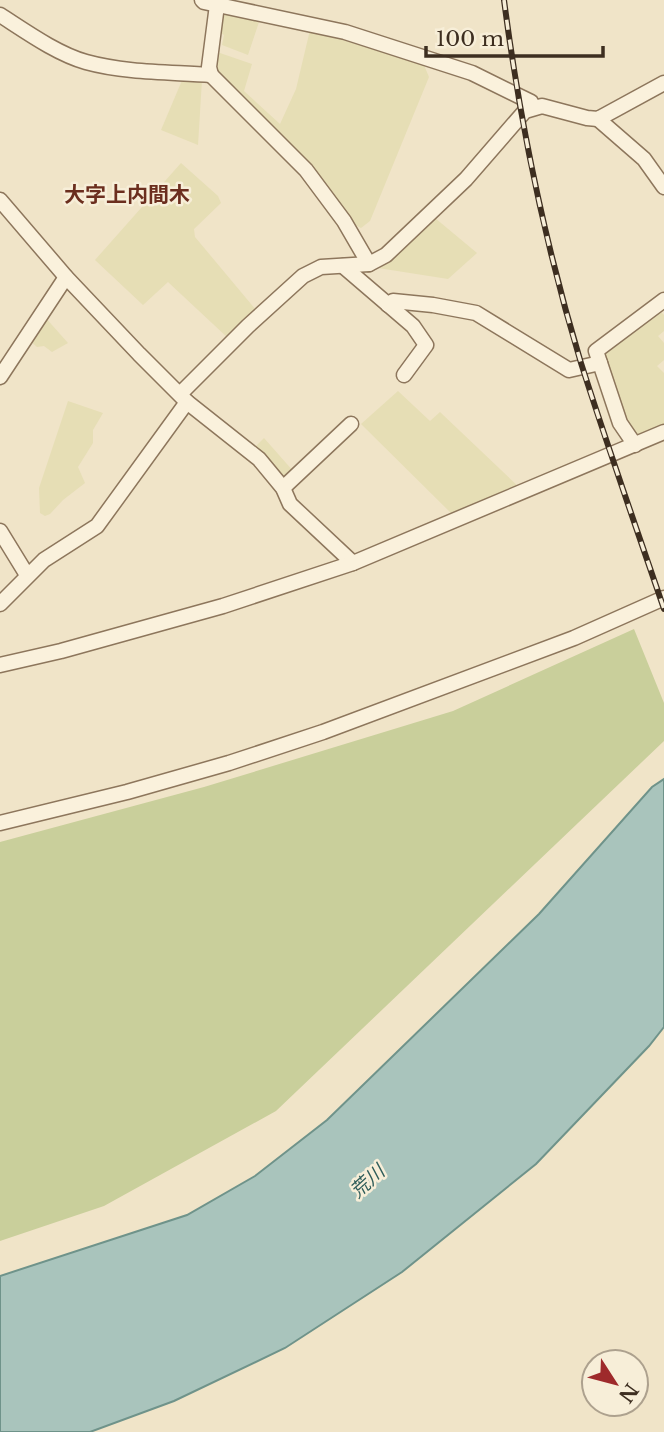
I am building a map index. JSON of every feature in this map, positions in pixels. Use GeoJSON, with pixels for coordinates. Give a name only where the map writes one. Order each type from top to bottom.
{"type":"FeatureCollection","features":[{"type":"Feature","properties":{"kind":"street"},"geometry":{"type":"LineString","coordinates":[[369,264],[344,221],[306,170],[211,75],[209,3],[345,32],[472,73],[531,102],[533,107]]}},
{"type":"Feature","properties":{"kind":"street"},"geometry":{"type":"LineString","coordinates":[[0,15],[40,40],[85,62],[140,70],[211,75]]}},
{"type":"Feature","properties":{"kind":"street"},"geometry":{"type":"LineString","coordinates":[[0,604],[44,560],[97,526],[183,398],[248,326],[303,276],[321,267],[369,264],[386,255],[466,179],[525,111],[542,106],[598,119],[664,83]]}},
{"type":"Feature","properties":{"kind":"street"},"geometry":{"type":"LineString","coordinates":[[598,119],[644,159],[664,187]]}},
{"type":"Feature","properties":{"kind":"street"},"geometry":{"type":"LineString","coordinates":[[0,200],[66,277],[183,398],[259,459],[283,488],[290,504],[353,563]]}},
{"type":"Feature","properties":{"kind":"street"},"geometry":{"type":"LineString","coordinates":[[343,266],[413,326],[426,345],[404,375]]}},
{"type":"Feature","properties":{"kind":"street"},"geometry":{"type":"LineString","coordinates":[[0,377],[66,277]]}},
{"type":"Feature","properties":{"kind":"street"},"geometry":{"type":"LineString","coordinates":[[635,445],[620,423],[596,351],[664,300]]}},
{"type":"Feature","properties":{"kind":"street"},"geometry":{"type":"LineString","coordinates":[[388,305],[393,301],[406,302],[476,313],[569,370],[600,363]]}},
{"type":"Feature","properties":{"kind":"street"},"geometry":{"type":"LineString","coordinates":[[283,488],[351,424]]}},
{"type":"Feature","properties":{"kind":"street"},"geometry":{"type":"LineString","coordinates":[[0,665],[223,606],[353,563],[664,432]]}},
{"type":"Feature","properties":{"kind":"street"},"geometry":{"type":"LineString","coordinates":[[0,531],[27,575]]}},
{"type":"Feature","properties":{"kind":"street"},"geometry":{"type":"LineString","coordinates":[[0,823],[127,792],[229,763],[323,732],[574,638],[664,598]]}},
{"type":"Feature","properties":{"kind":"shaded area"},"geometry":{"type":"Polygon","coordinates":[[[225,13],[260,19],[248,55],[222,45],[224,35],[219,32],[221,17],[225,13]]]}},
{"type":"Feature","properties":{"kind":"shaded area"},"geometry":{"type":"Polygon","coordinates":[[[310,30],[424,65],[429,77],[370,221],[361,228],[353,224],[215,74],[216,55],[220,53],[252,64],[244,91],[280,124],[296,89],[310,30]]]}},
{"type":"Feature","properties":{"kind":"shaded area"},"geometry":{"type":"Polygon","coordinates":[[[183,78],[202,80],[198,145],[161,130],[183,78]]]}},
{"type":"Feature","properties":{"kind":"shaded area"},"geometry":{"type":"Polygon","coordinates":[[[181,163],[218,196],[221,203],[194,229],[195,237],[256,310],[228,338],[168,282],[143,305],[95,260],[181,163]]]}},
{"type":"Feature","properties":{"kind":"shaded area"},"geometry":{"type":"Polygon","coordinates":[[[435,218],[477,253],[448,279],[378,268],[405,248],[435,218]]]}},
{"type":"Feature","properties":{"kind":"shaded area"},"geometry":{"type":"Polygon","coordinates":[[[659,310],[664,315],[664,331],[658,336],[664,343],[664,360],[657,366],[664,373],[664,427],[633,437],[601,355],[659,310]]]}},
{"type":"Feature","properties":{"kind":"shaded area"},"geometry":{"type":"Polygon","coordinates":[[[44,316],[68,343],[52,352],[44,346],[37,347],[28,339],[44,316]]]}},
{"type":"Feature","properties":{"kind":"shaded area"},"geometry":{"type":"Polygon","coordinates":[[[398,391],[430,421],[440,412],[521,489],[455,517],[361,424],[398,391]]]}},
{"type":"Feature","properties":{"kind":"shaded area"},"geometry":{"type":"Polygon","coordinates":[[[68,401],[103,413],[93,430],[93,443],[78,467],[85,483],[45,516],[40,513],[39,488],[68,401]]]}},
{"type":"Feature","properties":{"kind":"shaded area"},"geometry":{"type":"Polygon","coordinates":[[[264,438],[294,472],[284,482],[253,449],[264,438]]]}},
{"type":"Feature","properties":{"kind":"green space"},"geometry":{"type":"Polygon","coordinates":[[[634,629],[664,703],[664,741],[276,1111],[104,1206],[0,1241],[0,842],[204,787],[453,711],[634,629]]]}},
{"type":"Feature","properties":{"kind":"water","name":"荒川"},"geometry":{"type":"Polygon","coordinates":[[[664,779],[664,1027],[536,1164],[402,1272],[285,1348],[174,1401],[90,1432],[0,1432],[0,1276],[187,1215],[255,1176],[327,1120],[539,914],[652,787],[664,779]]]}},
{"type":"Feature","properties":{"kind":"railway"},"geometry":{"type":"LineString","coordinates":[[504,0],[526,138],[556,273],[581,363],[664,609]]}},
{"type":"Feature","properties":{"kind":"district","name":"大字上内間木"},"geometry":{"type":"Point","coordinates":[127,195]}}]}
